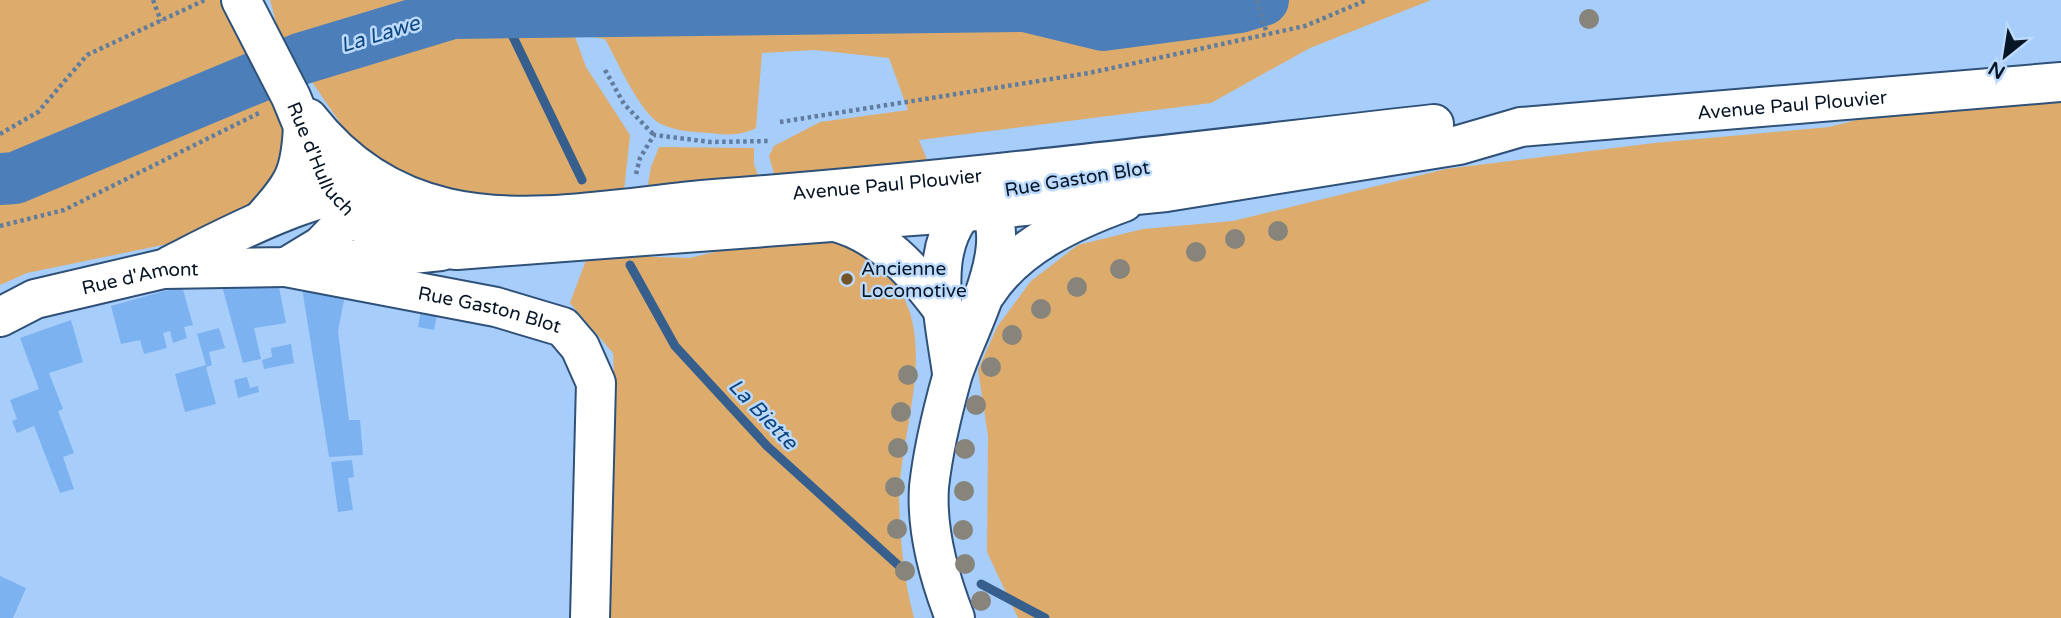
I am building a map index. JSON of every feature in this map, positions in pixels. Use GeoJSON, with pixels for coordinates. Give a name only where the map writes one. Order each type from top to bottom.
{"type":"FeatureCollection","features":[{"type":"Feature","properties":{"kind":"main road","name":"Rue d'Hulluch"},"geometry":{"type":"LineString","coordinates":[[241,0],[297,111]]}},
{"type":"Feature","properties":{"kind":"main road","name":"Avenue Paul Plouvier"},"geometry":{"type":"LineString","coordinates":[[457,250],[831,222],[980,206],[1166,192],[1459,145],[1521,127],[2061,82]]}},
{"type":"Feature","properties":{"kind":"main road","name":"Avenue Paul Plouvier"},"geometry":{"type":"LineString","coordinates":[[297,111],[323,137],[348,192],[397,193],[446,208],[492,216],[536,215],[931,179],[1476,120],[1521,127]]}},
{"type":"Feature","properties":{"kind":"main road"},"geometry":{"type":"LineString","coordinates":[[262,220],[292,186],[302,157],[297,111]]}},
{"type":"Feature","properties":{"kind":"main road","name":"Rue Gaston Blot"},"geometry":{"type":"LineString","coordinates":[[962,306],[940,275],[945,240],[980,206],[1024,185],[1146,169],[1213,149]]}},
{"type":"Feature","properties":{"kind":"main road","name":"Rue Gaston Blot"},"geometry":{"type":"LineString","coordinates":[[931,179],[980,206],[996,251],[962,306],[953,375],[938,431],[929,490],[933,550],[955,618]]}},
{"type":"Feature","properties":{"kind":"main road","name":"Rue d'Hulluch"},"geometry":{"type":"LineString","coordinates":[[348,192],[360,223],[409,245],[457,250]]}},
{"type":"Feature","properties":{"kind":"main road"},"geometry":{"type":"LineString","coordinates":[[163,269],[262,220],[348,192]]}},
{"type":"Feature","properties":{"kind":"main road"},"geometry":{"type":"LineString","coordinates":[[286,267],[320,246],[348,192]]}},
{"type":"Feature","properties":{"kind":"main road","name":"Rue Gaston Blot"},"geometry":{"type":"LineString","coordinates":[[962,306],[1012,264],[1073,221],[1131,200],[1166,192]]}},
{"type":"Feature","properties":{"kind":"main road"},"geometry":{"type":"LineString","coordinates":[[831,222],[849,225],[887,249],[918,276],[962,306]]}},
{"type":"Feature","properties":{"kind":"main road"},"geometry":{"type":"LineString","coordinates":[[286,267],[457,250]]}},
{"type":"Feature","properties":{"kind":"main road","name":"Rue Gaston Blot"},"geometry":{"type":"LineString","coordinates":[[286,267],[496,307],[563,327],[580,347],[596,383],[590,618]]}},
{"type":"Feature","properties":{"kind":"main road","name":"Rue d'Amont"},"geometry":{"type":"LineString","coordinates":[[0,317],[35,299],[163,269],[286,267]]}},
{"type":"Feature","properties":{"kind":"path"},"geometry":{"type":"LineString","coordinates":[[153,0],[161,21]]}},
{"type":"Feature","properties":{"kind":"path"},"geometry":{"type":"LineString","coordinates":[[0,134],[38,112],[87,55],[205,0]]}},
{"type":"Feature","properties":{"kind":"path"},"geometry":{"type":"LineString","coordinates":[[1257,0],[1268,34]]}},
{"type":"Feature","properties":{"kind":"path"},"geometry":{"type":"LineString","coordinates":[[780,122],[1089,73],[1305,26],[1367,0]]}},
{"type":"Feature","properties":{"kind":"path"},"geometry":{"type":"LineString","coordinates":[[605,70],[624,104],[654,135],[711,142],[770,141]]}},
{"type":"Feature","properties":{"kind":"path"},"geometry":{"type":"LineString","coordinates":[[0,226],[64,210],[297,111]]}},
{"type":"Feature","properties":{"kind":"path"},"geometry":{"type":"LineString","coordinates":[[635,178],[640,158],[654,135]]}},
{"type":"Feature","properties":{"kind":"shaded area"},"geometry":{"type":"Polygon","coordinates":[[[0,0],[222,0],[285,125],[284,154],[269,190],[251,212],[187,240],[27,273],[0,285],[0,0]]]}},
{"type":"Feature","properties":{"kind":"shaded area"},"geometry":{"type":"Polygon","coordinates":[[[270,0],[1431,0],[1310,48],[1211,103],[919,140],[930,167],[776,181],[769,156],[774,146],[820,122],[908,110],[889,58],[815,50],[762,53],[756,128],[739,134],[721,134],[685,131],[661,124],[637,98],[605,39],[574,34],[586,67],[630,135],[624,191],[561,199],[469,197],[387,171],[347,133],[278,29],[270,0]]]}},
{"type":"Feature","properties":{"kind":"shaded area"},"geometry":{"type":"Polygon","coordinates":[[[2061,99],[2061,618],[1018,618],[987,552],[988,436],[978,370],[997,327],[1031,281],[1078,245],[1143,229],[1233,221],[1446,169],[1654,143],[1829,127],[1884,113],[2061,99]]]}},
{"type":"Feature","properties":{"kind":"shaded area"},"geometry":{"type":"Polygon","coordinates":[[[659,147],[754,148],[754,164],[761,184],[647,190],[651,167],[659,147]]]}},
{"type":"Feature","properties":{"kind":"shaded area"},"geometry":{"type":"Polygon","coordinates":[[[795,240],[840,245],[869,259],[900,290],[911,317],[916,347],[915,378],[899,501],[903,560],[914,618],[603,618],[602,578],[616,413],[613,353],[570,303],[588,255],[690,258],[744,245],[795,240]]]}},
{"type":"Feature","properties":{"kind":"building"},"geometry":{"type":"Polygon","coordinates":[[[182,286],[193,325],[184,327],[187,338],[173,343],[170,331],[163,333],[167,348],[144,354],[140,340],[121,344],[111,306],[182,286]]]}},
{"type":"Feature","properties":{"kind":"building"},"geometry":{"type":"Polygon","coordinates":[[[222,286],[279,287],[286,323],[254,328],[261,359],[243,363],[222,286]]]}},
{"type":"Feature","properties":{"kind":"building"},"geometry":{"type":"Polygon","coordinates":[[[302,288],[345,295],[338,331],[349,420],[360,420],[363,455],[329,457],[302,288]]]}},
{"type":"Feature","properties":{"kind":"building"},"geometry":{"type":"Polygon","coordinates":[[[421,310],[437,314],[434,330],[418,327],[421,310]]]}},
{"type":"Feature","properties":{"kind":"building"},"geometry":{"type":"Polygon","coordinates":[[[71,320],[83,362],[49,373],[63,409],[58,411],[74,453],[63,457],[74,489],[60,493],[34,426],[17,433],[12,421],[17,419],[10,400],[39,389],[20,338],[71,320]]]}},
{"type":"Feature","properties":{"kind":"building"},"geometry":{"type":"Polygon","coordinates":[[[219,328],[225,348],[209,352],[212,365],[206,367],[216,404],[185,412],[175,374],[206,365],[197,334],[219,328]]]}},
{"type":"Feature","properties":{"kind":"building"},"geometry":{"type":"Polygon","coordinates":[[[291,344],[294,363],[264,369],[262,360],[272,357],[271,348],[291,344]]]}},
{"type":"Feature","properties":{"kind":"building"},"geometry":{"type":"Polygon","coordinates":[[[247,377],[250,388],[258,386],[259,392],[238,398],[234,380],[247,377]]]}},
{"type":"Feature","properties":{"kind":"building"},"geometry":{"type":"Polygon","coordinates":[[[352,460],[354,477],[348,478],[353,510],[338,512],[331,462],[352,460]]]}},
{"type":"Feature","properties":{"kind":"building"},"geometry":{"type":"Polygon","coordinates":[[[0,576],[26,588],[13,618],[0,618],[0,576]]]}},
{"type":"Feature","properties":{"kind":"waterway","name":"La Biette"},"geometry":{"type":"LineString","coordinates":[[0,179],[15,178],[300,59],[452,13],[1025,6],[1036,0]]}},
{"type":"Feature","properties":{"kind":"waterway"},"geometry":{"type":"LineString","coordinates":[[1025,6],[1103,25],[1240,7],[1263,0]]}},
{"type":"Feature","properties":{"kind":"waterway","name":"La Biette"},"geometry":{"type":"LineString","coordinates":[[502,14],[582,180]]}},
{"type":"Feature","properties":{"kind":"waterway","name":"La Biette"},"geometry":{"type":"LineString","coordinates":[[630,265],[675,346],[767,446],[898,565]]}},
{"type":"Feature","properties":{"kind":"waterway","name":"La Biette"},"geometry":{"type":"LineString","coordinates":[[981,584],[1045,618]]}},
{"type":"Feature","properties":{"kind":"place","name":"Ancienne Locomotive"},"geometry":{"type":"Point","coordinates":[847,279]}},
{"type":"Feature","properties":{"kind":"water label","name":"La Lawe"},"geometry":{"type":"Point","coordinates":[380,34]}}]}
